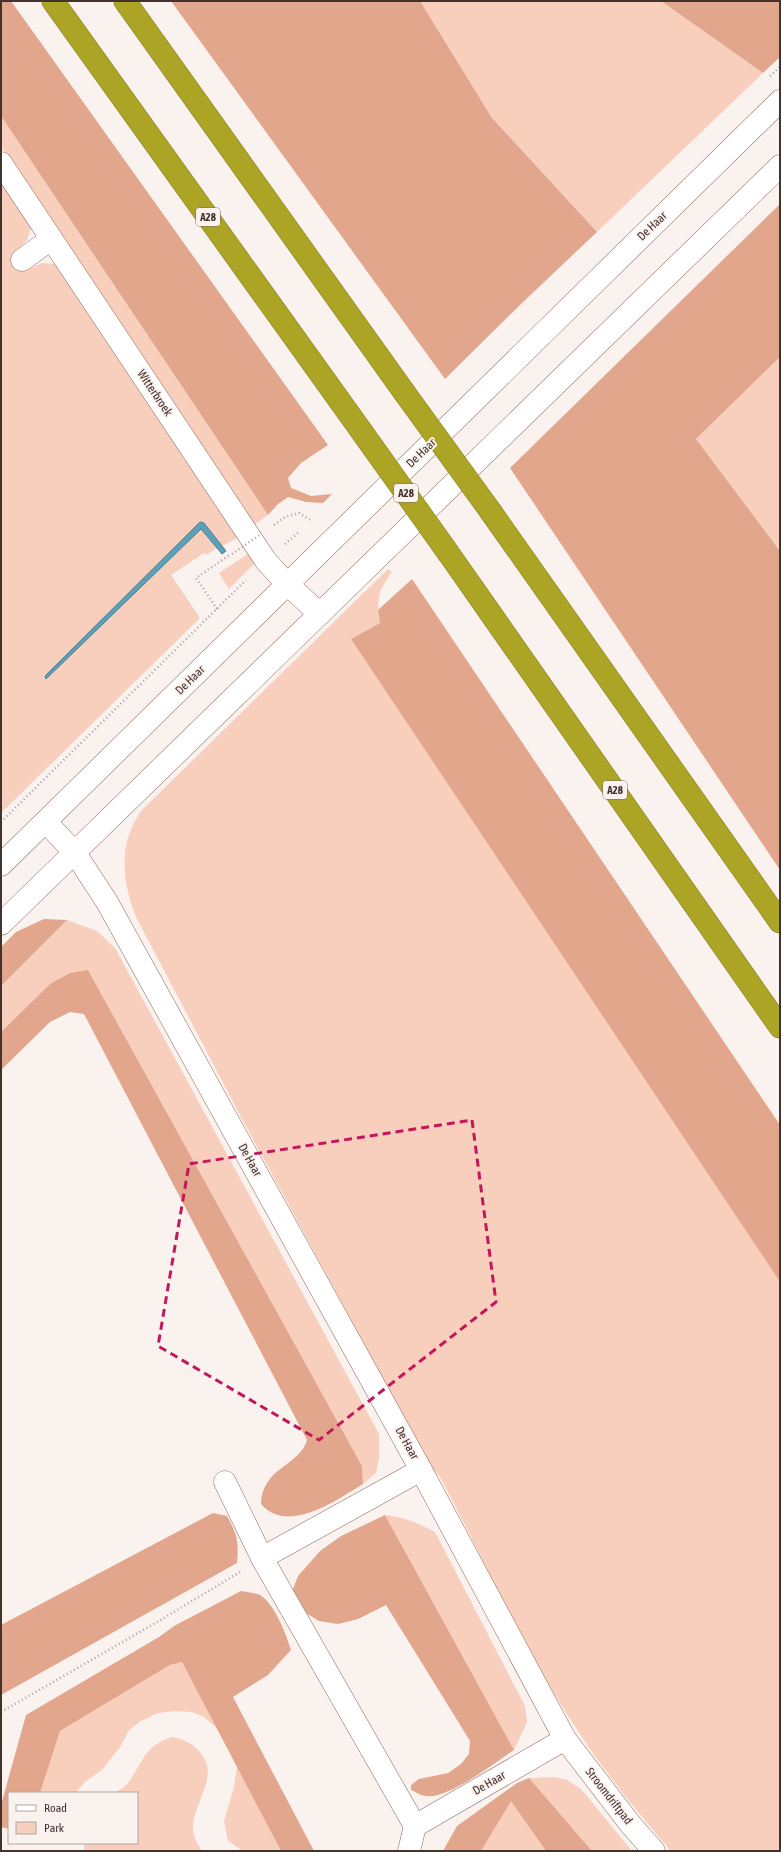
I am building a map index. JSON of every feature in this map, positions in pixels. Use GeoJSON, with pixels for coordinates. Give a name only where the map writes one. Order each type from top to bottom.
{"type":"FeatureCollection","features":[{"type":"Feature","properties":{"kind":"highway","name":"A28"},"geometry":{"type":"LineString","coordinates":[[53,1],[449,554],[780,1028]]}},
{"type":"Feature","properties":{"kind":"highway"},"geometry":{"type":"LineString","coordinates":[[125,1],[491,512],[780,922]]}},
{"type":"Feature","properties":{"kind":"street","name":"De Haar"},"geometry":{"type":"LineString","coordinates":[[1,865],[780,101]]}},
{"type":"Feature","properties":{"kind":"street","name":"Witterbroek"},"geometry":{"type":"LineString","coordinates":[[1,164],[266,561],[287,584],[320,614]]}},
{"type":"Feature","properties":{"kind":"street"},"geometry":{"type":"LineString","coordinates":[[1,924],[780,166]]}},
{"type":"Feature","properties":{"kind":"street"},"geometry":{"type":"LineString","coordinates":[[22,260],[51,239]]}},
{"type":"Feature","properties":{"kind":"street","name":"De Haar"},"geometry":{"type":"LineString","coordinates":[[46,822],[75,853],[111,909],[421,1470],[565,1739],[416,1826]]}},
{"type":"Feature","properties":{"kind":"street","name":"De Haar"},"geometry":{"type":"LineString","coordinates":[[262,1558],[421,1470]]}},
{"type":"Feature","properties":{"kind":"street"},"geometry":{"type":"LineString","coordinates":[[225,1482],[262,1558],[416,1826],[409,1851]]}},
{"type":"Feature","properties":{"kind":"street","name":"Stroomdriftpad"},"geometry":{"type":"LineString","coordinates":[[565,1739],[654,1851]]}},
{"type":"Feature","properties":{"kind":"path"},"geometry":{"type":"LineString","coordinates":[[285,517],[299,514],[312,521]]}},
{"type":"Feature","properties":{"kind":"path"},"geometry":{"type":"LineString","coordinates":[[217,609],[196,578],[261,534]]}},
{"type":"Feature","properties":{"kind":"path"},"geometry":{"type":"LineString","coordinates":[[1,822],[24,799]]}},
{"type":"Feature","properties":{"kind":"path"},"geometry":{"type":"LineString","coordinates":[[1,1712],[159,1621],[262,1558]]}},
{"type":"Feature","properties":{"kind":"highlighted area"},"geometry":{"type":"Polygon","coordinates":[[[472,1120],[496,1302],[319,1440],[158,1346],[189,1164],[472,1120]]]}},
{"type":"Feature","properties":{"kind":"green space"},"geometry":{"type":"Polygon","coordinates":[[[420,1],[661,1],[763,73],[597,232],[492,118],[420,1]]]}},
{"type":"Feature","properties":{"kind":"green space"},"geometry":{"type":"Polygon","coordinates":[[[1,116],[268,515],[254,525],[1,146],[1,116]]]}},
{"type":"Feature","properties":{"kind":"green space"},"geometry":{"type":"Polygon","coordinates":[[[1,179],[32,225],[27,240],[19,249],[31,268],[42,263],[58,264],[239,537],[222,546],[204,523],[45,676],[45,678],[201,529],[217,548],[206,555],[204,553],[171,575],[200,618],[1,813],[1,179]]]}},
{"type":"Feature","properties":{"kind":"green space"},"geometry":{"type":"Polygon","coordinates":[[[780,357],[780,551],[696,439],[780,357]]]}},
{"type":"Feature","properties":{"kind":"green space"},"geometry":{"type":"Polygon","coordinates":[[[251,552],[255,563],[229,589],[219,573],[251,552]]]}},
{"type":"Feature","properties":{"kind":"green space"},"geometry":{"type":"Polygon","coordinates":[[[388,569],[392,572],[381,590],[378,602],[380,623],[351,639],[780,1282],[780,1851],[671,1851],[647,1823],[590,1749],[560,1703],[524,1640],[440,1477],[431,1467],[241,1117],[137,919],[132,905],[125,877],[125,850],[134,823],[142,810],[388,569]]]}},
{"type":"Feature","properties":{"kind":"green space"},"geometry":{"type":"Polygon","coordinates":[[[67,920],[97,931],[115,948],[379,1434],[379,1458],[376,1473],[363,1484],[362,1466],[88,970],[50,984],[1,1032],[1,986],[67,920]]]}},
{"type":"Feature","properties":{"kind":"green space"},"geometry":{"type":"Polygon","coordinates":[[[385,1515],[411,1521],[435,1532],[525,1706],[527,1722],[514,1750],[385,1515]]]}},
{"type":"Feature","properties":{"kind":"green space"},"geometry":{"type":"Polygon","coordinates":[[[182,1662],[218,1729],[204,1717],[192,1712],[175,1711],[158,1713],[141,1721],[129,1730],[120,1747],[102,1770],[86,1781],[76,1792],[40,1792],[60,1731],[170,1665],[182,1662]]]}},
{"type":"Feature","properties":{"kind":"green space"},"geometry":{"type":"Polygon","coordinates":[[[172,1737],[187,1741],[199,1751],[205,1760],[208,1769],[207,1778],[193,1825],[194,1836],[202,1851],[84,1851],[84,1844],[138,1844],[138,1792],[116,1792],[128,1783],[150,1750],[162,1741],[172,1737]]]}},
{"type":"Feature","properties":{"kind":"green space"},"geometry":{"type":"Polygon","coordinates":[[[237,1766],[281,1851],[243,1851],[228,1841],[224,1821],[234,1787],[237,1766]]]}},
{"type":"Feature","properties":{"kind":"green space"},"geometry":{"type":"Polygon","coordinates":[[[555,1777],[567,1780],[581,1789],[632,1851],[592,1851],[529,1778],[555,1777]]]}},
{"type":"Feature","properties":{"kind":"green space"},"geometry":{"type":"Polygon","coordinates":[[[511,1800],[546,1851],[481,1851],[511,1800]]]}},
{"type":"Feature","properties":{"kind":"shaded area"},"geometry":{"type":"Polygon","coordinates":[[[1,1],[11,1],[328,445],[301,463],[288,478],[291,488],[311,496],[332,494],[323,503],[306,502],[288,497],[278,504],[268,515],[1,116],[1,1]]]}},
{"type":"Feature","properties":{"kind":"shaded area"},"geometry":{"type":"Polygon","coordinates":[[[171,1],[420,1],[492,118],[597,232],[445,379],[171,1]]]}},
{"type":"Feature","properties":{"kind":"shaded area"},"geometry":{"type":"Polygon","coordinates":[[[661,1],[780,1],[780,57],[763,73],[661,1]]]}},
{"type":"Feature","properties":{"kind":"shaded area"},"geometry":{"type":"Polygon","coordinates":[[[780,204],[780,357],[696,439],[780,551],[780,870],[510,468],[780,204]]]}},
{"type":"Feature","properties":{"kind":"shaded area"},"geometry":{"type":"Polygon","coordinates":[[[412,579],[780,1125],[780,1282],[351,639],[380,623],[378,610],[412,579]]]}},
{"type":"Feature","properties":{"kind":"shaded area"},"geometry":{"type":"Polygon","coordinates":[[[44,919],[67,920],[1,986],[1,947],[16,932],[44,919]]]}},
{"type":"Feature","properties":{"kind":"shaded area"},"geometry":{"type":"Polygon","coordinates":[[[88,970],[362,1466],[363,1484],[326,1506],[312,1512],[298,1516],[284,1516],[272,1513],[261,1504],[263,1492],[267,1482],[297,1456],[303,1449],[307,1440],[84,1014],[70,1012],[50,1022],[1,1070],[1,1032],[50,984],[70,973],[88,970]]]}},
{"type":"Feature","properties":{"kind":"shaded area"},"geometry":{"type":"Polygon","coordinates":[[[213,1513],[227,1516],[230,1522],[235,1533],[238,1549],[237,1563],[1,1695],[1,1625],[213,1513]]]}},
{"type":"Feature","properties":{"kind":"shaded area"},"geometry":{"type":"Polygon","coordinates":[[[385,1515],[514,1750],[471,1779],[435,1796],[420,1795],[411,1790],[411,1785],[419,1779],[448,1773],[461,1764],[469,1754],[470,1741],[386,1605],[358,1619],[338,1624],[319,1621],[299,1609],[291,1594],[298,1576],[320,1551],[341,1536],[385,1515]]]}},
{"type":"Feature","properties":{"kind":"shaded area"},"geometry":{"type":"Polygon","coordinates":[[[241,1591],[260,1595],[275,1612],[291,1650],[268,1675],[233,1697],[314,1851],[281,1851],[182,1662],[170,1665],[60,1731],[40,1792],[8,1792],[8,1829],[1,1827],[1,1805],[26,1715],[159,1637],[174,1626],[241,1591]]]}},
{"type":"Feature","properties":{"kind":"shaded area"},"geometry":{"type":"Polygon","coordinates":[[[529,1778],[592,1851],[546,1851],[511,1801],[481,1851],[443,1851],[457,1826],[517,1783],[529,1778]]]}},
{"type":"Feature","properties":{"kind":"water"},"geometry":{"type":"Polygon","coordinates":[[[200,522],[204,523],[226,551],[222,554],[201,529],[46,679],[45,676],[200,522]]]}}]}
